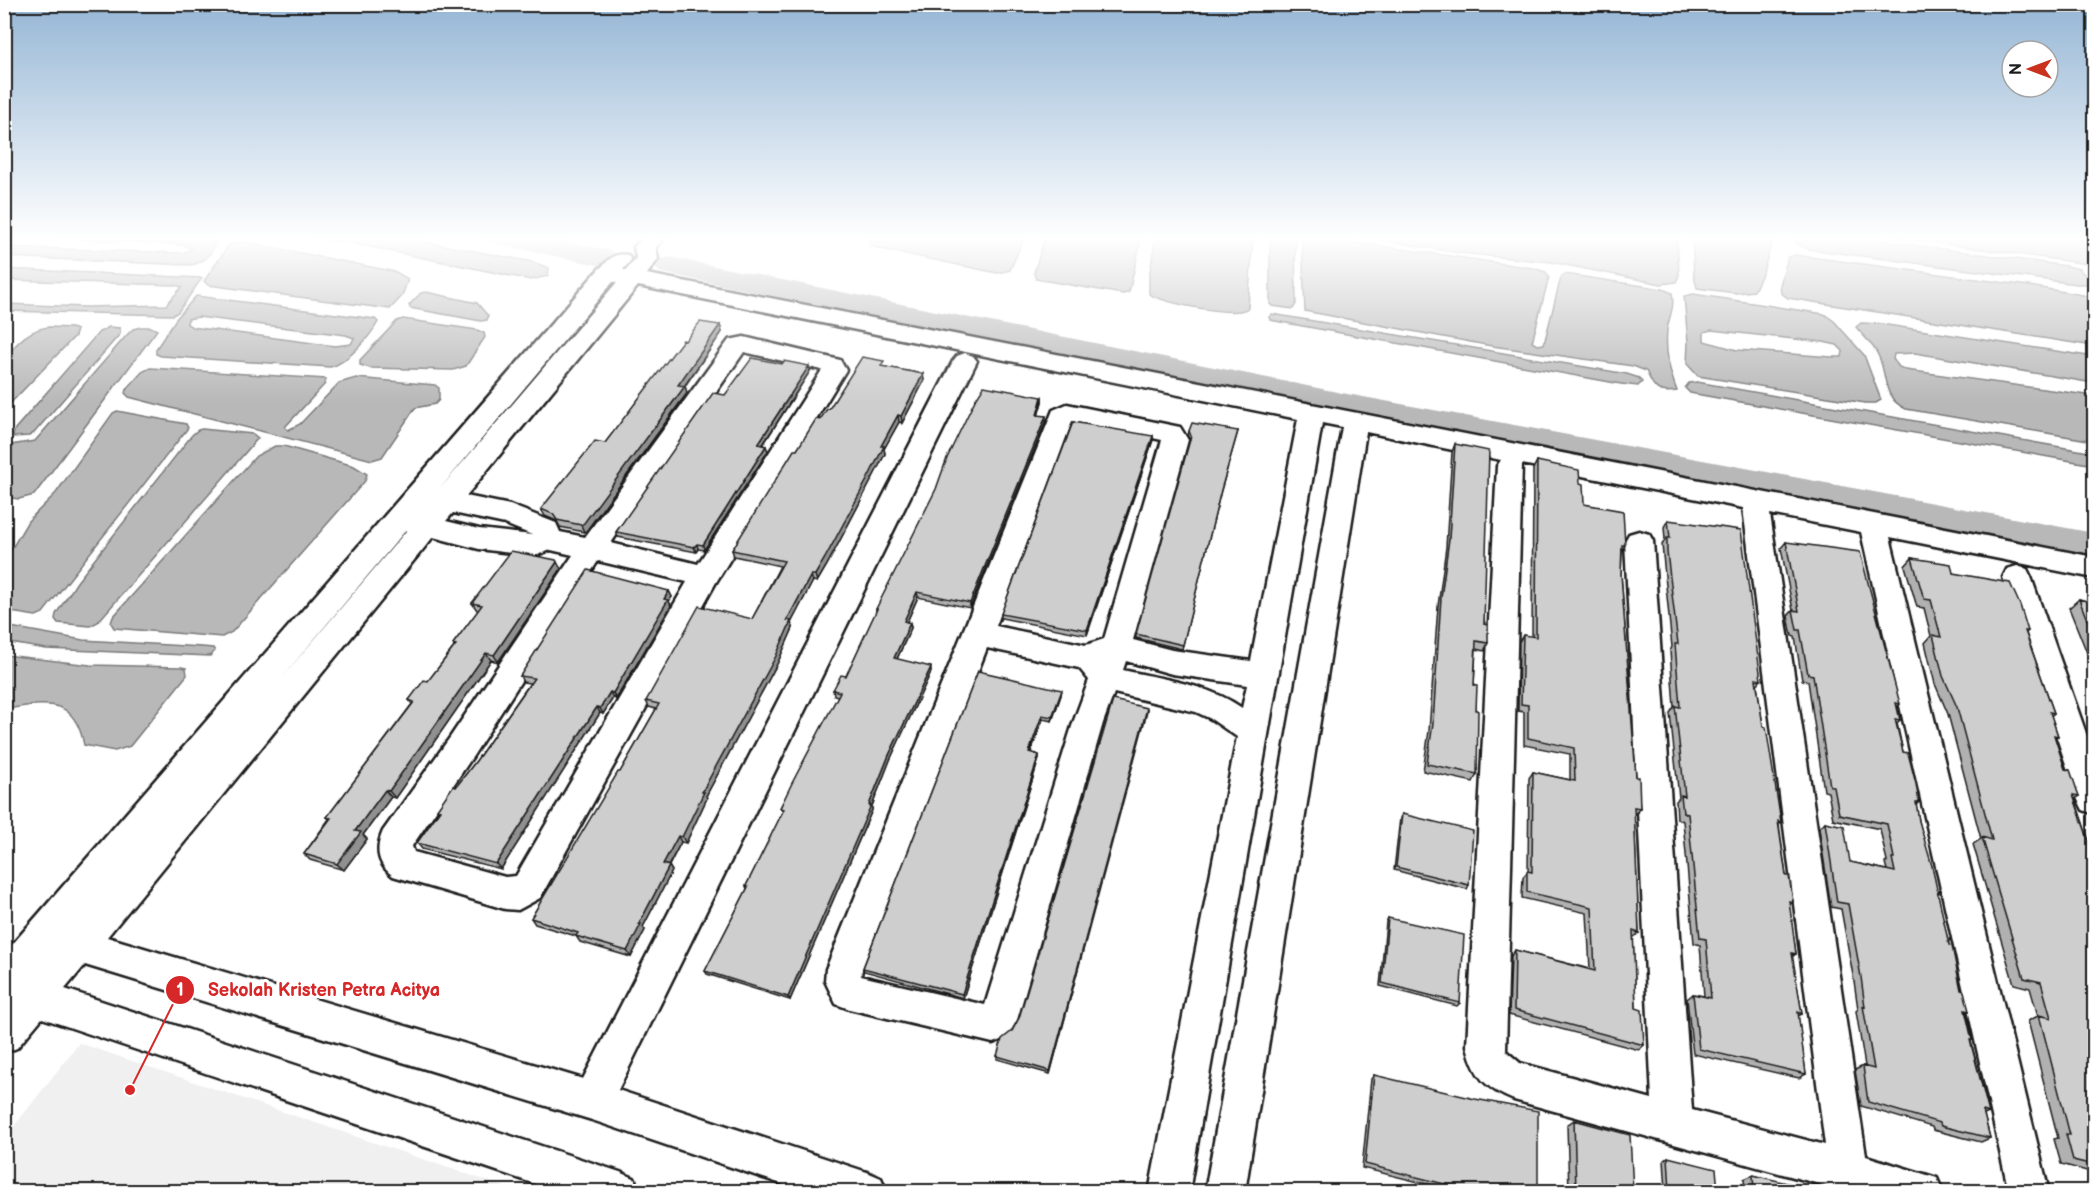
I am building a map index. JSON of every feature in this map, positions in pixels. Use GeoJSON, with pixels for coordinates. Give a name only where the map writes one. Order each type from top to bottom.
{"type":"FeatureCollection","features":[{"type":"Feature","properties":{"kind":"street"},"geometry":{"type":"LineString","coordinates":[[15,989],[79,945],[414,522],[606,292]]}},
{"type":"Feature","properties":{"kind":"street"},"geometry":{"type":"LineString","coordinates":[[706,292],[2094,567]]}},
{"type":"Feature","properties":{"kind":"street"},"geometry":{"type":"LineString","coordinates":[[744,344],[832,365],[834,370],[705,576],[528,887],[518,894],[506,892],[405,865],[394,858],[395,842],[462,746],[591,550],[737,345],[744,344]]}},
{"type":"Feature","properties":{"kind":"street"},"geometry":{"type":"LineString","coordinates":[[592,1101],[965,361]]}},
{"type":"Feature","properties":{"kind":"street"},"geometry":{"type":"LineString","coordinates":[[1067,412],[1162,430],[1171,433],[1175,440],[1116,647],[1095,667],[1088,723],[998,1023],[993,1025],[849,991],[843,981],[844,969],[978,634],[1062,416],[1067,412]]}},
{"type":"Feature","properties":{"kind":"street"},"geometry":{"type":"LineString","coordinates":[[1169,1191],[1312,412]]}},
{"type":"Feature","properties":{"kind":"street"},"geometry":{"type":"LineString","coordinates":[[1226,1191],[1356,420]]}},
{"type":"Feature","properties":{"kind":"street"},"geometry":{"type":"LineString","coordinates":[[1510,466],[1486,1046],[1495,1069],[1502,1076],[1514,1081],[1923,1191]]}},
{"type":"Feature","properties":{"kind":"street"},"geometry":{"type":"LineString","coordinates":[[433,499],[510,515],[546,530],[548,539]]}},
{"type":"Feature","properties":{"kind":"street"},"geometry":{"type":"LineString","coordinates":[[1755,501],[1848,1171]]}},
{"type":"Feature","properties":{"kind":"street"},"geometry":{"type":"LineString","coordinates":[[490,540],[510,515]]}},
{"type":"Feature","properties":{"kind":"street"},"geometry":{"type":"LineString","coordinates":[[414,522],[479,539],[534,546],[548,539],[705,576]]}},
{"type":"Feature","properties":{"kind":"street"},"geometry":{"type":"LineString","coordinates":[[4,1035],[15,989],[43,937],[414,522]]}},
{"type":"Feature","properties":{"kind":"street"},"geometry":{"type":"LineString","coordinates":[[1873,524],[2029,1191]]}},
{"type":"Feature","properties":{"kind":"street"},"geometry":{"type":"LineString","coordinates":[[1639,541],[1673,1124]]}},
{"type":"Feature","properties":{"kind":"street"},"geometry":{"type":"LineString","coordinates":[[2017,577],[2094,800]]}},
{"type":"Feature","properties":{"kind":"street"},"geometry":{"type":"LineString","coordinates":[[978,634],[1095,667],[1201,701],[1222,710],[1252,731]]}},
{"type":"Feature","properties":{"kind":"street"},"geometry":{"type":"LineString","coordinates":[[1116,647],[1172,662],[1228,672],[1263,675]]}},
{"type":"Feature","properties":{"kind":"street"},"geometry":{"type":"LineString","coordinates":[[1222,710],[1217,703],[1216,690],[1222,677],[1228,672]]}},
{"type":"Feature","properties":{"kind":"street"},"geometry":{"type":"LineString","coordinates":[[43,937],[79,945],[592,1101],[867,1191]]}},
{"type":"Feature","properties":{"kind":"street"},"geometry":{"type":"LineString","coordinates":[[15,989],[620,1191]]}},
{"type":"Feature","properties":{"kind":"shaded area"},"geometry":{"type":"Polygon","coordinates":[[[178,292],[192,292],[178,312],[173,315],[5,311],[5,304],[87,307],[166,305],[178,292]]]}},
{"type":"Feature","properties":{"kind":"shaded area"},"geometry":{"type":"Polygon","coordinates":[[[260,292],[403,292],[390,309],[260,292]]]}},
{"type":"Feature","properties":{"kind":"shaded area"},"geometry":{"type":"Polygon","coordinates":[[[426,292],[477,303],[488,316],[487,320],[481,321],[410,308],[409,305],[421,293],[426,292]]]}},
{"type":"Feature","properties":{"kind":"shaded area"},"geometry":{"type":"Polygon","coordinates":[[[1149,292],[1249,292],[1248,308],[1241,311],[1199,308],[1156,298],[1149,292]]]}},
{"type":"Feature","properties":{"kind":"shaded area"},"geometry":{"type":"Polygon","coordinates":[[[1270,292],[1296,292],[1296,304],[1293,309],[1270,304],[1270,292]]]}},
{"type":"Feature","properties":{"kind":"shaded area"},"geometry":{"type":"Polygon","coordinates":[[[1304,292],[1545,292],[1532,342],[1537,345],[1544,344],[1557,292],[1669,292],[1672,293],[1673,303],[1667,330],[1667,353],[1677,391],[1660,390],[1654,386],[1646,371],[1633,366],[1492,346],[1305,311],[1304,292]]]}},
{"type":"Feature","properties":{"kind":"shaded area"},"geometry":{"type":"Polygon","coordinates":[[[2063,292],[2094,297],[2094,346],[1788,298],[1781,293],[2063,292]]]}},
{"type":"Feature","properties":{"kind":"shaded area"},"geometry":{"type":"Polygon","coordinates":[[[1693,294],[1824,314],[1834,321],[1864,355],[1881,400],[1876,403],[1865,403],[1698,376],[1687,364],[1688,342],[1684,296],[1693,294]],[[1711,330],[1704,332],[1704,341],[1737,350],[1842,357],[1843,351],[1837,345],[1711,330]]]}},
{"type":"Feature","properties":{"kind":"shaded area"},"geometry":{"type":"Polygon","coordinates":[[[196,296],[375,319],[378,322],[357,349],[343,361],[330,367],[156,354],[156,349],[176,319],[196,296]],[[198,317],[188,319],[187,324],[192,327],[335,346],[351,344],[354,338],[346,335],[198,317]]]}},
{"type":"Feature","properties":{"kind":"shaded area"},"geometry":{"type":"Polygon","coordinates":[[[1272,314],[1627,374],[1639,378],[1642,382],[1638,386],[1621,384],[1270,320],[1269,317],[1272,314]]]}},
{"type":"Feature","properties":{"kind":"shaded area"},"geometry":{"type":"Polygon","coordinates":[[[403,319],[477,330],[484,333],[485,337],[466,366],[453,370],[370,368],[360,365],[360,360],[397,321],[403,319]]]}},
{"type":"Feature","properties":{"kind":"shaded area"},"geometry":{"type":"Polygon","coordinates":[[[1861,323],[1881,324],[2094,357],[2094,383],[1915,353],[1894,354],[1893,359],[1899,367],[1906,370],[2094,396],[2094,441],[1906,409],[1898,404],[1889,393],[1877,353],[1856,327],[1861,323]]]}},
{"type":"Feature","properties":{"kind":"shaded area"},"geometry":{"type":"Polygon","coordinates":[[[49,327],[77,330],[75,336],[5,409],[5,357],[19,341],[30,333],[49,327]]]}},
{"type":"Feature","properties":{"kind":"shaded area"},"geometry":{"type":"Polygon","coordinates":[[[109,327],[120,328],[120,334],[34,433],[29,436],[14,437],[15,429],[99,332],[109,327]]]}},
{"type":"Feature","properties":{"kind":"shaded area"},"geometry":{"type":"Polygon","coordinates":[[[151,327],[157,330],[34,495],[19,499],[5,497],[5,446],[35,441],[126,336],[133,329],[151,327]]]}},
{"type":"Feature","properties":{"kind":"shaded area"},"geometry":{"type":"Polygon","coordinates":[[[150,368],[326,379],[325,384],[285,427],[288,430],[300,424],[339,383],[356,378],[435,385],[439,388],[439,400],[435,404],[415,408],[382,457],[372,460],[129,397],[125,393],[126,390],[142,372],[150,368]]]}},
{"type":"Feature","properties":{"kind":"shaded area"},"geometry":{"type":"Polygon","coordinates":[[[1697,382],[2094,453],[2094,465],[1690,393],[1685,388],[1689,383],[1697,382]]]}},
{"type":"Feature","properties":{"kind":"shaded area"},"geometry":{"type":"Polygon","coordinates":[[[117,411],[186,424],[188,428],[43,613],[36,616],[5,611],[5,560],[28,521],[56,493],[113,413],[117,411]]]}},
{"type":"Feature","properties":{"kind":"shaded area"},"geometry":{"type":"Polygon","coordinates":[[[202,429],[253,434],[258,438],[98,622],[90,626],[58,623],[55,619],[56,614],[77,582],[192,435],[202,429]]]}},
{"type":"Feature","properties":{"kind":"shaded area"},"geometry":{"type":"Polygon","coordinates":[[[275,446],[284,446],[354,466],[367,474],[365,481],[232,632],[222,637],[114,628],[111,623],[113,617],[256,456],[275,446]]]}},
{"type":"Feature","properties":{"kind":"shaded area"},"geometry":{"type":"Polygon","coordinates":[[[5,626],[83,640],[202,647],[213,648],[215,651],[210,656],[46,649],[5,642],[5,626]]]}},
{"type":"Feature","properties":{"kind":"shaded area"},"geometry":{"type":"Polygon","coordinates":[[[5,655],[90,665],[181,667],[186,668],[187,675],[130,746],[115,751],[84,745],[73,717],[65,710],[55,706],[32,705],[5,709],[5,655]]]}},
{"type":"Feature","properties":{"kind":"shaded area"},"geometry":{"type":"Polygon","coordinates":[[[79,1043],[517,1191],[5,1191],[5,1138],[79,1043]]]}},
{"type":"Feature","properties":{"kind":"building"},"geometry":{"type":"Polygon","coordinates":[[[700,322],[720,325],[678,385],[685,386],[584,523],[581,525],[557,520],[553,514],[541,509],[595,441],[605,443],[683,340],[685,341],[700,322]]]}},
{"type":"Feature","properties":{"kind":"building"},"geometry":{"type":"Polygon","coordinates":[[[862,357],[884,361],[881,366],[923,374],[901,416],[898,415],[881,446],[884,446],[825,558],[815,575],[811,575],[787,620],[791,621],[776,656],[702,792],[704,792],[682,837],[678,836],[663,864],[669,866],[627,951],[576,936],[578,933],[531,918],[659,704],[646,701],[699,606],[752,619],[784,561],[732,550],[794,450],[797,450],[816,419],[820,420],[829,409],[862,357]]]}},
{"type":"Feature","properties":{"kind":"building"},"geometry":{"type":"Polygon","coordinates":[[[752,358],[809,366],[758,444],[766,446],[703,545],[697,544],[694,547],[616,532],[713,393],[725,395],[752,358]]]}},
{"type":"Feature","properties":{"kind":"building"},"geometry":{"type":"Polygon","coordinates":[[[984,386],[1042,397],[1037,415],[1046,416],[970,603],[917,592],[904,621],[910,623],[894,658],[931,667],[889,755],[869,805],[871,805],[788,997],[705,971],[748,887],[746,886],[784,809],[780,808],[792,783],[840,692],[833,690],[841,675],[846,676],[876,609],[936,489],[947,458],[984,386]]]}},
{"type":"Feature","properties":{"kind":"building"},"geometry":{"type":"Polygon","coordinates":[[[1073,422],[1153,436],[1087,630],[1001,614],[1073,422]]]}},
{"type":"Feature","properties":{"kind":"building"},"geometry":{"type":"Polygon","coordinates":[[[1192,423],[1238,431],[1183,645],[1136,634],[1191,436],[1189,431],[1192,423]]]}},
{"type":"Feature","properties":{"kind":"building"},"geometry":{"type":"Polygon","coordinates":[[[1455,444],[1489,451],[1484,624],[1488,625],[1488,643],[1476,641],[1474,685],[1477,686],[1476,710],[1478,711],[1477,774],[1427,764],[1433,723],[1441,598],[1449,539],[1455,444]]]}},
{"type":"Feature","properties":{"kind":"building"},"geometry":{"type":"Polygon","coordinates":[[[1537,461],[1579,470],[1580,483],[1583,484],[1584,504],[1623,511],[1625,545],[1622,545],[1621,574],[1640,808],[1634,807],[1639,933],[1633,931],[1636,1008],[1642,1010],[1644,1045],[1514,1010],[1515,950],[1595,971],[1592,907],[1527,892],[1527,871],[1532,872],[1533,772],[1575,781],[1574,748],[1528,738],[1528,705],[1521,704],[1523,635],[1536,637],[1537,461]]]}},
{"type":"Feature","properties":{"kind":"building"},"geometry":{"type":"Polygon","coordinates":[[[1668,520],[1741,530],[1761,680],[1756,679],[1781,822],[1778,821],[1786,876],[1789,876],[1793,902],[1789,901],[1796,954],[1792,953],[1802,1014],[1798,1012],[1806,1074],[1699,1049],[1693,994],[1711,998],[1706,939],[1700,938],[1688,814],[1683,813],[1681,795],[1685,796],[1675,706],[1680,707],[1675,644],[1678,644],[1667,552],[1667,538],[1670,538],[1668,520]]]}},
{"type":"Feature","properties":{"kind":"building"},"geometry":{"type":"Polygon","coordinates":[[[1786,542],[1860,552],[1900,704],[1896,703],[1900,720],[1895,719],[1903,752],[1908,753],[1916,784],[1919,821],[1932,866],[1949,945],[1952,946],[1961,990],[1964,991],[1969,1011],[1965,1010],[1972,1040],[1970,1040],[1989,1113],[1983,1111],[1990,1138],[1941,1126],[1940,1123],[1868,1102],[1863,1066],[1874,1069],[1863,1006],[1865,1007],[1861,977],[1848,904],[1837,902],[1825,822],[1844,826],[1850,862],[1895,872],[1892,858],[1894,858],[1887,824],[1839,814],[1834,787],[1830,786],[1813,675],[1808,674],[1800,630],[1797,630],[1793,610],[1799,611],[1786,542]]]}},
{"type":"Feature","properties":{"kind":"building"},"geometry":{"type":"Polygon","coordinates":[[[511,551],[557,562],[494,655],[486,653],[389,791],[385,790],[355,831],[361,832],[337,864],[304,854],[331,818],[327,817],[414,702],[409,700],[424,680],[428,681],[456,645],[453,644],[482,605],[472,603],[511,551]]]}},
{"type":"Feature","properties":{"kind":"building"},"geometry":{"type":"Polygon","coordinates":[[[1912,558],[1951,564],[1953,573],[2010,583],[2020,605],[2028,631],[2025,631],[2054,713],[2050,712],[2058,736],[2054,735],[2065,769],[2070,770],[2079,796],[2073,795],[2094,856],[2094,1165],[2073,1160],[2066,1134],[2070,1135],[2039,1015],[2051,1018],[2041,982],[2024,978],[1982,837],[1992,840],[1957,707],[1943,676],[1933,635],[1941,637],[1931,600],[1924,599],[1912,558]]]}},
{"type":"Feature","properties":{"kind":"building"},"geometry":{"type":"Polygon","coordinates":[[[588,570],[669,591],[664,599],[668,600],[613,693],[610,692],[600,708],[597,707],[496,864],[417,843],[440,810],[437,809],[453,786],[456,787],[476,761],[534,678],[520,676],[588,570]]]}},
{"type":"Feature","properties":{"kind":"building"},"geometry":{"type":"Polygon","coordinates":[[[2079,599],[2094,603],[2094,638],[2079,599]]]}},
{"type":"Feature","properties":{"kind":"building"},"geometry":{"type":"Polygon","coordinates":[[[978,671],[1062,690],[1052,717],[1042,715],[1029,752],[1039,755],[962,994],[863,968],[978,671]]]}},
{"type":"Feature","properties":{"kind":"building"},"geometry":{"type":"Polygon","coordinates":[[[1113,700],[1147,708],[1050,1071],[997,1056],[1002,1039],[1012,1031],[1019,1018],[1113,700]]]}},
{"type":"Feature","properties":{"kind":"building"},"geometry":{"type":"Polygon","coordinates":[[[1402,814],[1473,831],[1469,885],[1396,867],[1402,814]]]}},
{"type":"Feature","properties":{"kind":"building"},"geometry":{"type":"Polygon","coordinates":[[[1388,918],[1464,935],[1460,1003],[1382,983],[1388,918]]]}},
{"type":"Feature","properties":{"kind":"building"},"geometry":{"type":"Polygon","coordinates":[[[1374,1075],[1538,1111],[1538,1191],[1472,1191],[1365,1164],[1374,1075]]]}},
{"type":"Feature","properties":{"kind":"building"},"geometry":{"type":"Polygon","coordinates":[[[1574,1120],[1630,1135],[1633,1191],[1576,1191],[1574,1120]]]}},
{"type":"Feature","properties":{"kind":"building"},"geometry":{"type":"Polygon","coordinates":[[[1668,1157],[1716,1169],[1718,1191],[1670,1191],[1668,1157]]]}},
{"type":"Feature","properties":{"kind":"building"},"geometry":{"type":"Polygon","coordinates":[[[1753,1175],[1812,1189],[1813,1191],[1754,1191],[1753,1175]]]}},
{"type":"Feature","properties":{"kind":"waterway"},"geometry":{"type":"LineString","coordinates":[[795,292],[1342,404],[2094,547]]}},
{"type":"Feature","properties":{"kind":"place","name":"Sekolah Kristen Petra Acitya"},"geometry":{"type":"Point","coordinates":[130,1090]}}]}
